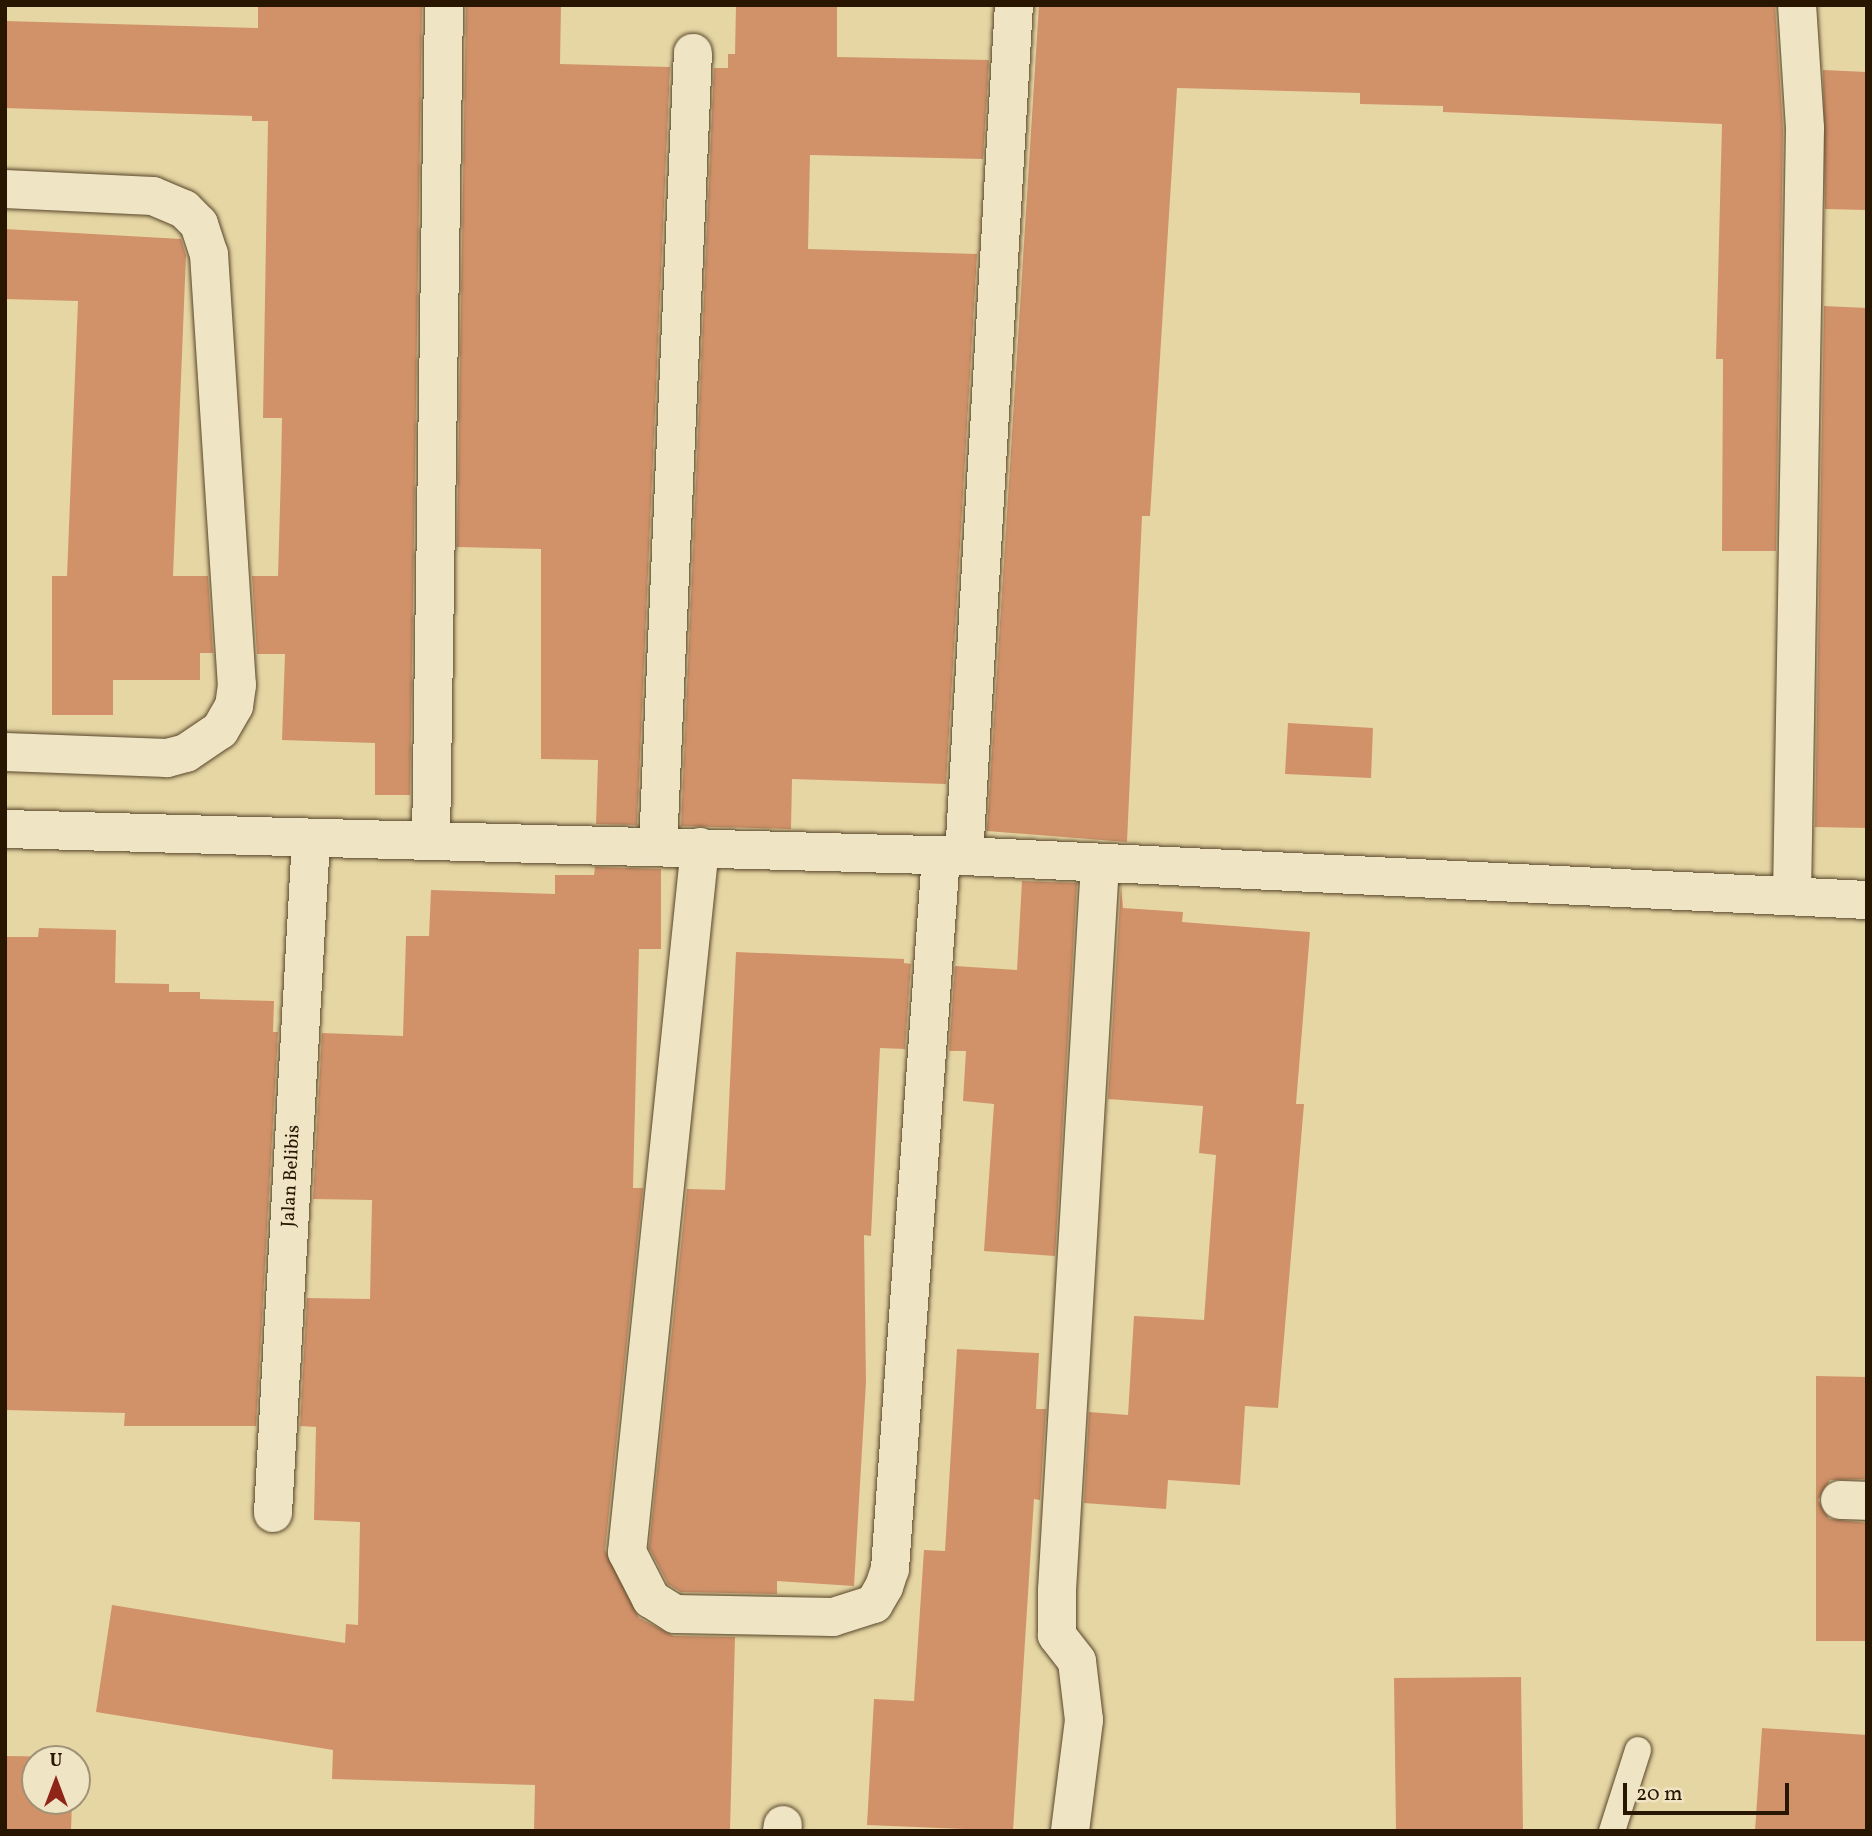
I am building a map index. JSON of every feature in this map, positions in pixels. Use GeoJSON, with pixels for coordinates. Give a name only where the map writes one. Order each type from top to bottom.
{"type":"FeatureCollection","features":[{"type":"Feature","properties":{"kind":"street"},"geometry":{"type":"LineString","coordinates":[[431,841],[444,5]]}},
{"type":"Feature","properties":{"kind":"street"},"geometry":{"type":"LineString","coordinates":[[699,847],[627,1552],[651,1598],[675,1614],[833,1617],[874,1604],[890,1569],[953,856],[1014,5]]}},
{"type":"Feature","properties":{"kind":"street"},"geometry":{"type":"LineString","coordinates":[[1791,896],[1805,128],[1797,5]]}},
{"type":"Feature","properties":{"kind":"street"},"geometry":{"type":"LineString","coordinates":[[658,847],[693,53]]}},
{"type":"Feature","properties":{"kind":"street"},"geometry":{"type":"LineString","coordinates":[[5,189],[153,196],[184,209],[199,224],[209,254],[237,685],[234,706],[220,730],[186,753],[167,758],[5,752]]}},
{"type":"Feature","properties":{"kind":"street"},"geometry":{"type":"LineString","coordinates":[[5,829],[311,840],[699,847],[953,856],[1867,900]]}},
{"type":"Feature","properties":{"kind":"street","name":"Jalan Belibis"},"geometry":{"type":"LineString","coordinates":[[273,1513],[311,840]]}},
{"type":"Feature","properties":{"kind":"street"},"geometry":{"type":"LineString","coordinates":[[1070,1831],[1084,1720],[1077,1661],[1057,1635],[1057,1590],[1100,863]]}},
{"type":"Feature","properties":{"kind":"lane"},"geometry":{"type":"LineString","coordinates":[[1612,1831],[1638,1750]]}},
{"type":"Feature","properties":{"kind":"building"},"geometry":{"type":"Polygon","coordinates":[[[258,5],[422,5],[410,795],[375,795],[375,743],[282,740],[285,654],[257,654],[252,576],[278,576],[281,472],[282,418],[263,418],[268,121],[252,121],[252,116],[5,108],[5,21],[258,28],[258,5]]]}},
{"type":"Feature","properties":{"kind":"building"},"geometry":{"type":"Polygon","coordinates":[[[466,5],[561,5],[560,64],[670,67],[637,825],[596,824],[598,760],[541,759],[541,549],[457,547],[466,5]]]}},
{"type":"Feature","properties":{"kind":"building"},"geometry":{"type":"Polygon","coordinates":[[[736,5],[837,5],[837,57],[989,60],[983,159],[810,155],[808,249],[977,254],[946,784],[792,779],[791,829],[681,826],[714,68],[728,68],[728,54],[735,54],[736,5]]]}},
{"type":"Feature","properties":{"kind":"building"},"geometry":{"type":"Polygon","coordinates":[[[1039,5],[1775,5],[1783,129],[1776,551],[1722,551],[1723,359],[1716,359],[1722,124],[1443,112],[1443,106],[1360,104],[1360,93],[1177,88],[1150,516],[1142,516],[1127,842],[987,831],[1039,5]]]}},
{"type":"Feature","properties":{"kind":"building"},"geometry":{"type":"Polygon","coordinates":[[[1823,70],[1867,72],[1867,210],[1825,209],[1823,70]]]}},
{"type":"Feature","properties":{"kind":"building"},"geometry":{"type":"Polygon","coordinates":[[[5,229],[181,239],[186,255],[173,576],[208,576],[213,653],[200,653],[200,680],[113,680],[113,715],[52,715],[52,576],[67,576],[78,301],[5,299],[5,229]]]}},
{"type":"Feature","properties":{"kind":"building"},"geometry":{"type":"Polygon","coordinates":[[[1824,306],[1867,308],[1867,828],[1815,827],[1824,306]]]}},
{"type":"Feature","properties":{"kind":"building"},"geometry":{"type":"Polygon","coordinates":[[[1288,723],[1373,728],[1371,778],[1285,774],[1288,723]]]}},
{"type":"Feature","properties":{"kind":"building"},"geometry":{"type":"Polygon","coordinates":[[[595,867],[661,869],[661,949],[639,949],[633,1188],[643,1188],[605,1550],[639,1618],[674,1636],[735,1637],[730,1831],[534,1831],[535,1785],[332,1779],[333,1750],[96,1712],[112,1605],[345,1643],[346,1624],[358,1625],[360,1522],[314,1520],[316,1427],[300,1426],[307,1298],[370,1299],[372,1200],[313,1199],[322,1033],[403,1036],[406,936],[429,936],[431,890],[555,894],[555,875],[594,875],[595,867]]]}},
{"type":"Feature","properties":{"kind":"building"},"geometry":{"type":"Polygon","coordinates":[[[1022,881],[1077,883],[1055,1256],[984,1251],[994,1104],[963,1101],[966,1051],[949,1051],[955,966],[1017,970],[1022,881]]]}},
{"type":"Feature","properties":{"kind":"building"},"geometry":{"type":"Polygon","coordinates":[[[1121,886],[1123,908],[1183,912],[1182,922],[1310,932],[1296,1104],[1304,1104],[1278,1408],[1245,1406],[1240,1485],[1168,1480],[1166,1509],[1084,1503],[1089,1412],[1128,1415],[1134,1316],[1204,1320],[1216,1155],[1199,1153],[1203,1106],[1108,1099],[1121,886]]]}},
{"type":"Feature","properties":{"kind":"building"},"geometry":{"type":"Polygon","coordinates":[[[39,928],[116,930],[115,983],[169,984],[169,992],[200,992],[200,999],[274,1001],[273,1032],[278,1032],[256,1426],[124,1426],[125,1413],[5,1410],[5,937],[38,937],[39,928]]]}},
{"type":"Feature","properties":{"kind":"building"},"geometry":{"type":"Polygon","coordinates":[[[736,952],[904,959],[904,963],[911,964],[905,1049],[880,1048],[871,1236],[864,1235],[866,1382],[854,1586],[777,1581],[777,1594],[681,1592],[668,1584],[649,1548],[687,1189],[725,1190],[736,952]]]}},
{"type":"Feature","properties":{"kind":"building"},"geometry":{"type":"Polygon","coordinates":[[[957,1349],[1039,1353],[1036,1409],[1046,1409],[1040,1500],[1034,1499],[1013,1831],[867,1825],[874,1699],[914,1701],[924,1550],[945,1551],[957,1349]]]}},
{"type":"Feature","properties":{"kind":"building"},"geometry":{"type":"Polygon","coordinates":[[[1816,1376],[1867,1377],[1867,1479],[1830,1480],[1818,1500],[1829,1519],[1867,1523],[1867,1641],[1816,1641],[1816,1376]]]}},
{"type":"Feature","properties":{"kind":"building"},"geometry":{"type":"Polygon","coordinates":[[[1521,1677],[1523,1831],[1396,1831],[1394,1678],[1521,1677]]]}},
{"type":"Feature","properties":{"kind":"building"},"geometry":{"type":"Polygon","coordinates":[[[1762,1728],[1867,1735],[1867,1831],[1755,1831],[1762,1728]]]}},
{"type":"Feature","properties":{"kind":"building"},"geometry":{"type":"Polygon","coordinates":[[[6,1756],[21,1756],[21,1815],[72,1815],[71,1831],[5,1831],[6,1756]]]}}]}
